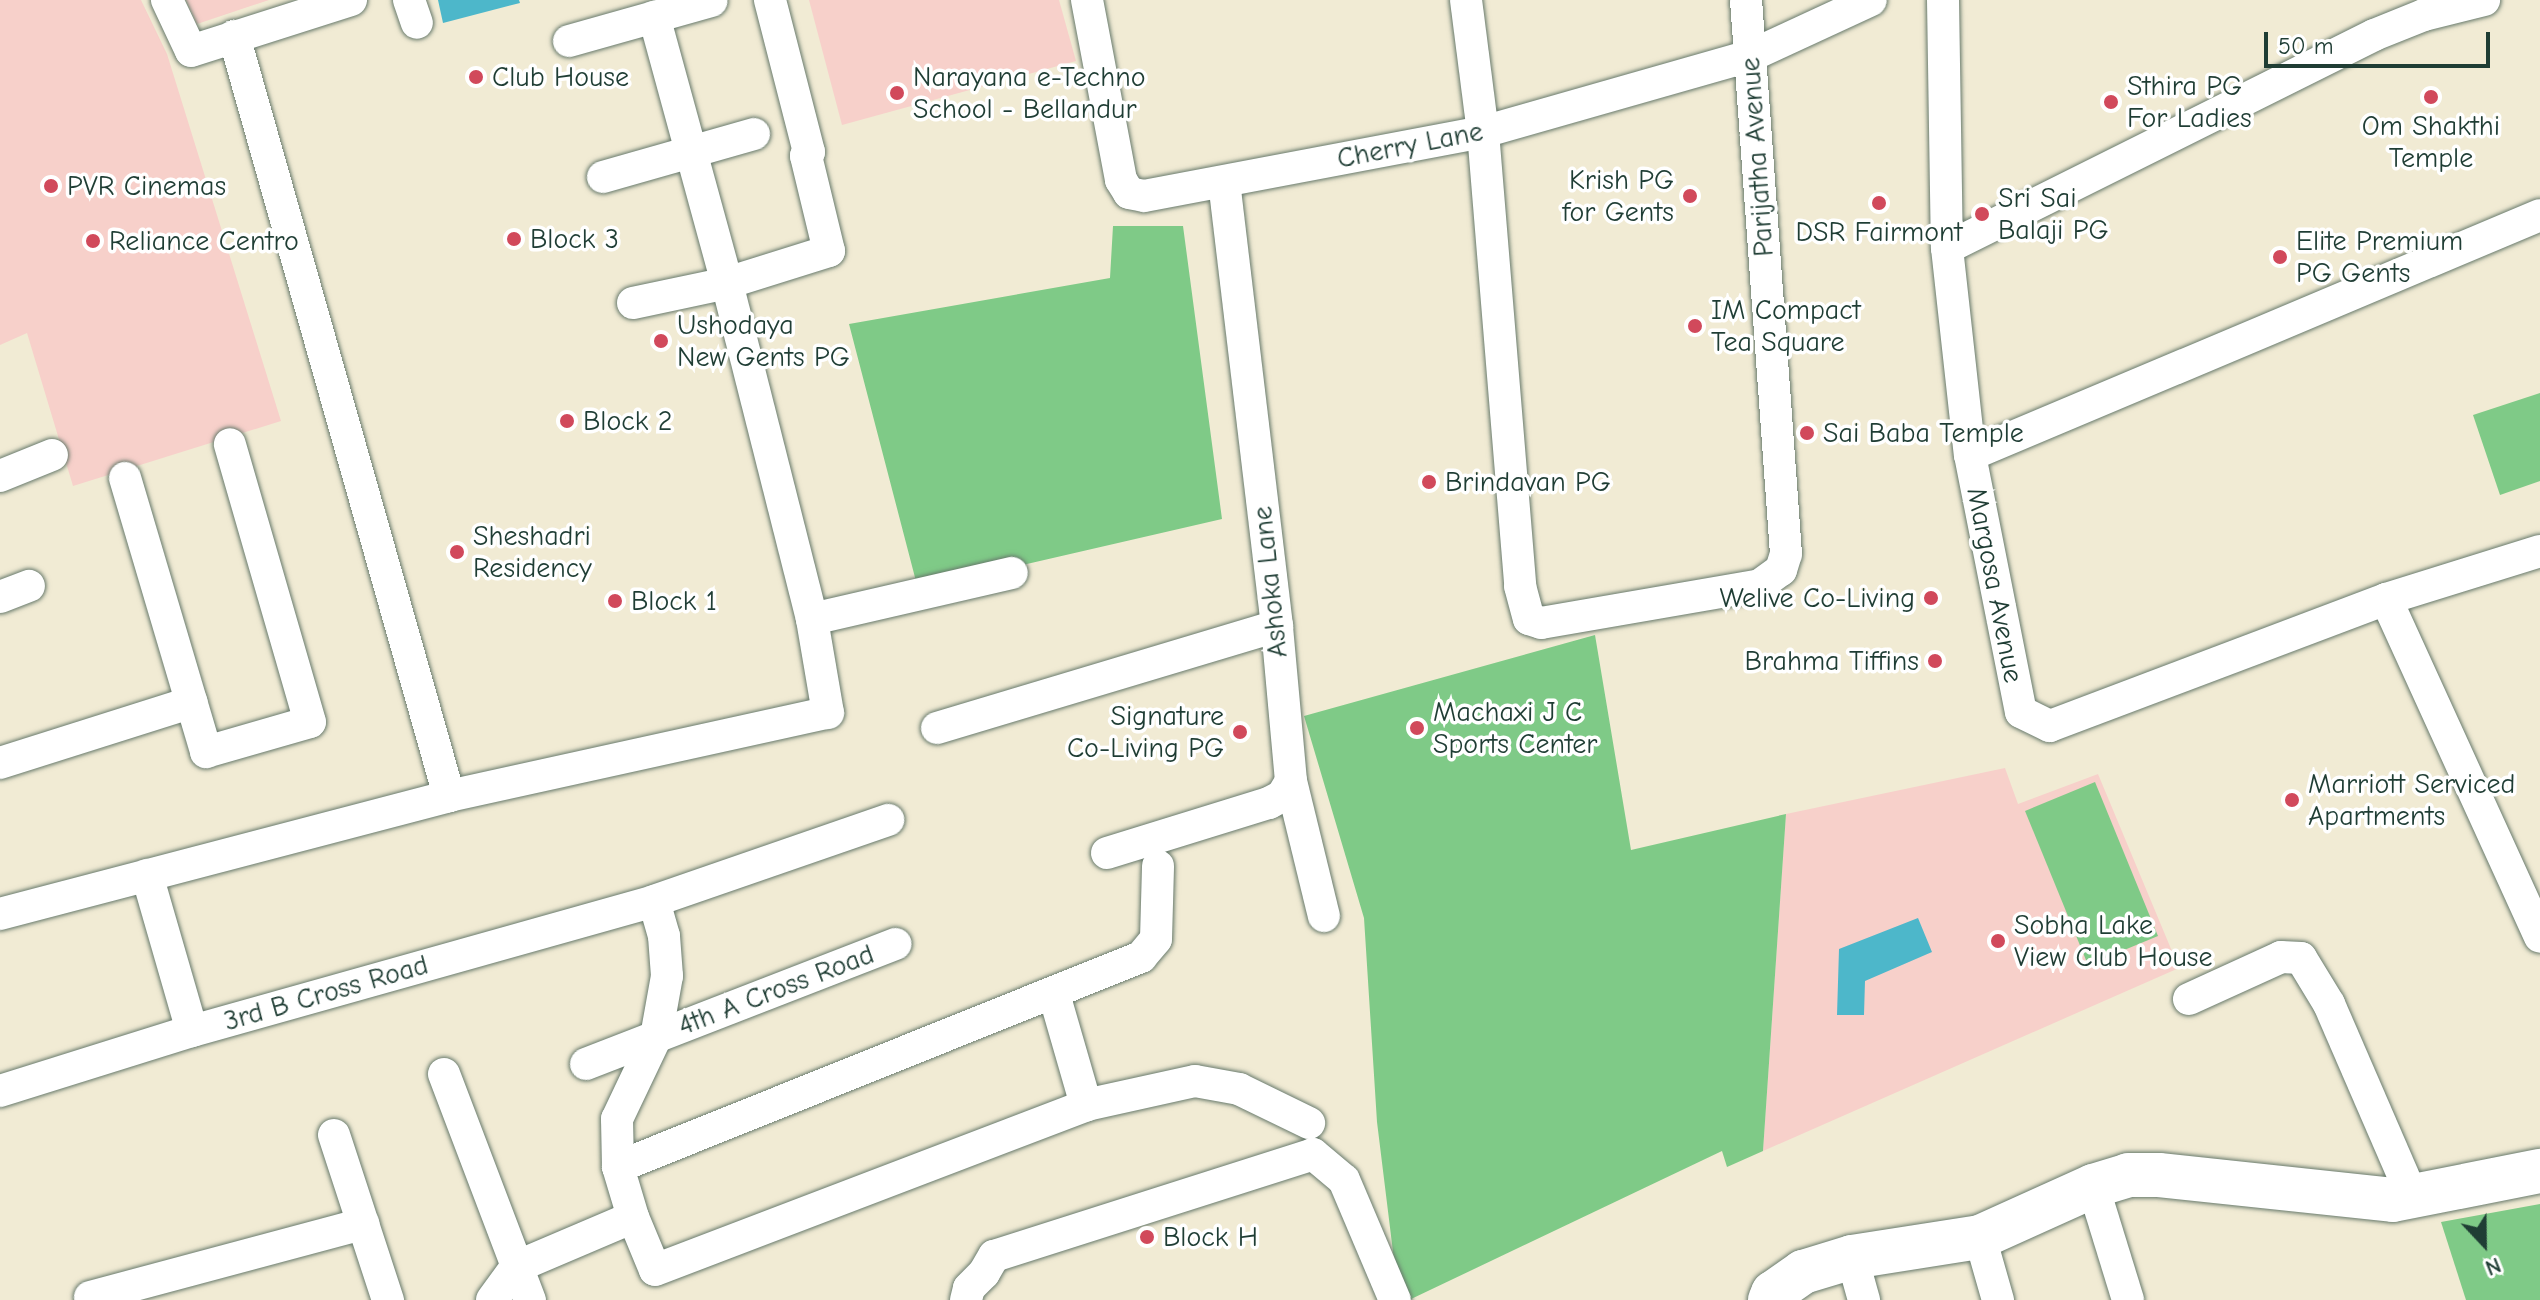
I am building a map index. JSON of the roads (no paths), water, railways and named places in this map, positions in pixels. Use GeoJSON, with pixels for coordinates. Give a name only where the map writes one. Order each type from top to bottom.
{"type":"FeatureCollection","features":[{"type":"Feature","properties":{"kind":"street"},"geometry":{"type":"LineString","coordinates":[[167,0],[191,51],[351,0]]}},
{"type":"Feature","properties":{"kind":"street"},"geometry":{"type":"LineString","coordinates":[[633,303],[727,283],[829,251],[806,156],[809,152],[770,0]]}},
{"type":"Feature","properties":{"kind":"street","name":"Cherry Lane"},"geometry":{"type":"LineString","coordinates":[[1087,0],[1121,180],[1129,193],[1144,196],[1483,132],[1750,56],[1871,0]]}},
{"type":"Feature","properties":{"kind":"street"},"geometry":{"type":"LineString","coordinates":[[1466,0],[1483,132]]}},
{"type":"Feature","properties":{"kind":"street","name":"Parijatha Avenue"},"geometry":{"type":"LineString","coordinates":[[1483,132],[1520,586],[1529,619],[1541,623],[1760,585],[1781,570],[1786,554],[1746,0]]}},
{"type":"Feature","properties":{"kind":"street","name":"Margosa Avenue"},"geometry":{"type":"LineString","coordinates":[[1943,0],[1947,248],[1970,455],[2018,708],[2029,718],[2050,726],[2386,599],[2540,551]]}},
{"type":"Feature","properties":{"kind":"street"},"geometry":{"type":"LineString","coordinates":[[1947,248],[2374,35],[2424,15],[2484,0]]}},
{"type":"Feature","properties":{"kind":"street"},"geometry":{"type":"LineString","coordinates":[[569,41],[711,1]]}},
{"type":"Feature","properties":{"kind":"street"},"geometry":{"type":"LineString","coordinates":[[0,914],[449,796],[828,713],[812,619],[727,283],[654,17]]}},
{"type":"Feature","properties":{"kind":"street"},"geometry":{"type":"LineString","coordinates":[[234,36],[449,796]]}},
{"type":"Feature","properties":{"kind":"street"},"geometry":{"type":"LineString","coordinates":[[603,177],[754,134]]}},
{"type":"Feature","properties":{"kind":"street","name":"Ashoka Lane"},"geometry":{"type":"LineString","coordinates":[[1224,183],[1277,626],[1291,781],[1324,916]]}},
{"type":"Feature","properties":{"kind":"street"},"geometry":{"type":"LineString","coordinates":[[1970,455],[2540,215]]}},
{"type":"Feature","properties":{"kind":"street"},"geometry":{"type":"LineString","coordinates":[[125,478],[206,752],[310,722],[230,444]]}},
{"type":"Feature","properties":{"kind":"street"},"geometry":{"type":"LineString","coordinates":[[0,476],[52,455]]}},
{"type":"Feature","properties":{"kind":"street"},"geometry":{"type":"LineString","coordinates":[[812,619],[1012,573]]}},
{"type":"Feature","properties":{"kind":"street"},"geometry":{"type":"LineString","coordinates":[[2386,599],[2540,937]]}},
{"type":"Feature","properties":{"kind":"street"},"geometry":{"type":"LineString","coordinates":[[937,728],[1277,626]]}},
{"type":"Feature","properties":{"kind":"street"},"geometry":{"type":"LineString","coordinates":[[0,763],[192,702]]}},
{"type":"Feature","properties":{"kind":"street"},"geometry":{"type":"LineString","coordinates":[[1107,853],[1269,803],[1282,796],[1291,781]]}},
{"type":"Feature","properties":{"kind":"street","name":"3rd B Cross Road"},"geometry":{"type":"LineString","coordinates":[[0,1091],[192,1031],[654,901],[888,820]]}},
{"type":"Feature","properties":{"kind":"street"},"geometry":{"type":"LineString","coordinates":[[618,1167],[1141,957],[1156,939],[1158,866]]}},
{"type":"Feature","properties":{"kind":"street"},"geometry":{"type":"LineString","coordinates":[[147,875],[192,1031]]}},
{"type":"Feature","properties":{"kind":"street"},"geometry":{"type":"LineString","coordinates":[[654,901],[664,936],[667,976],[656,1037],[617,1119],[618,1167],[633,1217],[655,1270],[1086,1105],[1195,1081],[1239,1089],[1309,1123]]}},
{"type":"Feature","properties":{"kind":"street","name":"4th A Cross Road"},"geometry":{"type":"LineString","coordinates":[[586,1064],[896,944]]}},
{"type":"Feature","properties":{"kind":"street"},"geometry":{"type":"LineString","coordinates":[[2189,999],[2281,957],[2301,958],[2329,1004],[2412,1196]]}},
{"type":"Feature","properties":{"kind":"street"},"geometry":{"type":"LineString","coordinates":[[1054,994],[1086,1105]]}},
{"type":"Feature","properties":{"kind":"street"},"geometry":{"type":"LineString","coordinates":[[444,1074],[530,1300]]}},
{"type":"Feature","properties":{"kind":"street"},"geometry":{"type":"LineString","coordinates":[[334,1135],[388,1300]]}},
{"type":"Feature","properties":{"kind":"street"},"geometry":{"type":"LineString","coordinates":[[966,1300],[969,1288],[984,1273],[994,1256],[1313,1154],[1344,1180],[1395,1300]]}},
{"type":"Feature","properties":{"kind":"street"},"geometry":{"type":"LineString","coordinates":[[1770,1300],[1803,1272],[1852,1257],[1980,1237],[2093,1186],[2128,1175],[2159,1175],[2362,1199],[2412,1196],[2540,1171]]}},
{"type":"Feature","properties":{"kind":"street"},"geometry":{"type":"LineString","coordinates":[[2093,1186],[2128,1300]]}},
{"type":"Feature","properties":{"kind":"street"},"geometry":{"type":"LineString","coordinates":[[492,1300],[516,1267],[633,1217]]}},
{"type":"Feature","properties":{"kind":"street"},"geometry":{"type":"LineString","coordinates":[[90,1297],[363,1224]]}},
{"type":"Feature","properties":{"kind":"street"},"geometry":{"type":"LineString","coordinates":[[1980,1237],[1998,1300]]}},
{"type":"Feature","properties":{"kind":"street"},"geometry":{"type":"LineString","coordinates":[[1852,1257],[1864,1300]]}},
{"type":"Feature","properties":{"kind":"water"},"geometry":{"type":"Polygon","coordinates":[[[438,0],[519,0],[520,3],[443,23],[438,0]]]}},
{"type":"Feature","properties":{"kind":"water"},"geometry":{"type":"Polygon","coordinates":[[[1918,918],[1932,952],[1865,981],[1864,1015],[1837,1015],[1839,949],[1918,918]]]}},
{"type":"Feature","properties":{"kind":"place","name":"Club House"},"geometry":{"type":"Point","coordinates":[476,77]}},
{"type":"Feature","properties":{"kind":"place","name":"Narayana e-Techno School - Bellandur"},"geometry":{"type":"Point","coordinates":[897,93]}},
{"type":"Feature","properties":{"kind":"place","name":"Om Shakthi Temple"},"geometry":{"type":"Point","coordinates":[2431,97]}},
{"type":"Feature","properties":{"kind":"place","name":"Sthira PG For Ladies"},"geometry":{"type":"Point","coordinates":[2111,102]}},
{"type":"Feature","properties":{"kind":"place","name":"PVR Cinemas"},"geometry":{"type":"Point","coordinates":[51,186]}},
{"type":"Feature","properties":{"kind":"place","name":"Krish PG for Gents"},"geometry":{"type":"Point","coordinates":[1690,196]}},
{"type":"Feature","properties":{"kind":"place","name":"DSR Fairmont"},"geometry":{"type":"Point","coordinates":[1879,203]}},
{"type":"Feature","properties":{"kind":"place","name":"Sri Sai Balaji PG"},"geometry":{"type":"Point","coordinates":[1982,214]}},
{"type":"Feature","properties":{"kind":"place","name":"Block 3"},"geometry":{"type":"Point","coordinates":[514,239]}},
{"type":"Feature","properties":{"kind":"place","name":"Reliance Centro"},"geometry":{"type":"Point","coordinates":[93,241]}},
{"type":"Feature","properties":{"kind":"place","name":"Elite Premium PG Gents"},"geometry":{"type":"Point","coordinates":[2280,257]}},
{"type":"Feature","properties":{"kind":"place","name":"IM Compact Tea Square"},"geometry":{"type":"Point","coordinates":[1695,326]}},
{"type":"Feature","properties":{"kind":"place","name":"Ushodaya New Gents PG"},"geometry":{"type":"Point","coordinates":[661,341]}},
{"type":"Feature","properties":{"kind":"place","name":"Block 2"},"geometry":{"type":"Point","coordinates":[567,421]}},
{"type":"Feature","properties":{"kind":"place","name":"Sai Baba Temple"},"geometry":{"type":"Point","coordinates":[1807,433]}},
{"type":"Feature","properties":{"kind":"place","name":"Brindavan PG"},"geometry":{"type":"Point","coordinates":[1429,482]}},
{"type":"Feature","properties":{"kind":"place","name":"Sheshadri Residency"},"geometry":{"type":"Point","coordinates":[457,552]}},
{"type":"Feature","properties":{"kind":"place","name":"Welive Co-Living"},"geometry":{"type":"Point","coordinates":[1931,598]}},
{"type":"Feature","properties":{"kind":"place","name":"Block 1"},"geometry":{"type":"Point","coordinates":[615,601]}},
{"type":"Feature","properties":{"kind":"place","name":"Brahma Tiffins"},"geometry":{"type":"Point","coordinates":[1935,661]}},
{"type":"Feature","properties":{"kind":"place","name":"Machaxi J C Sports Center"},"geometry":{"type":"Point","coordinates":[1417,728]}},
{"type":"Feature","properties":{"kind":"place","name":"Signature Co-Living PG"},"geometry":{"type":"Point","coordinates":[1240,732]}},
{"type":"Feature","properties":{"kind":"place","name":"Marriott Serviced Apartments"},"geometry":{"type":"Point","coordinates":[2292,800]}},
{"type":"Feature","properties":{"kind":"place","name":"Sobha Lake View Club House"},"geometry":{"type":"Point","coordinates":[1998,941]}},
{"type":"Feature","properties":{"kind":"place","name":"Block H"},"geometry":{"type":"Point","coordinates":[1147,1237]}}]}
